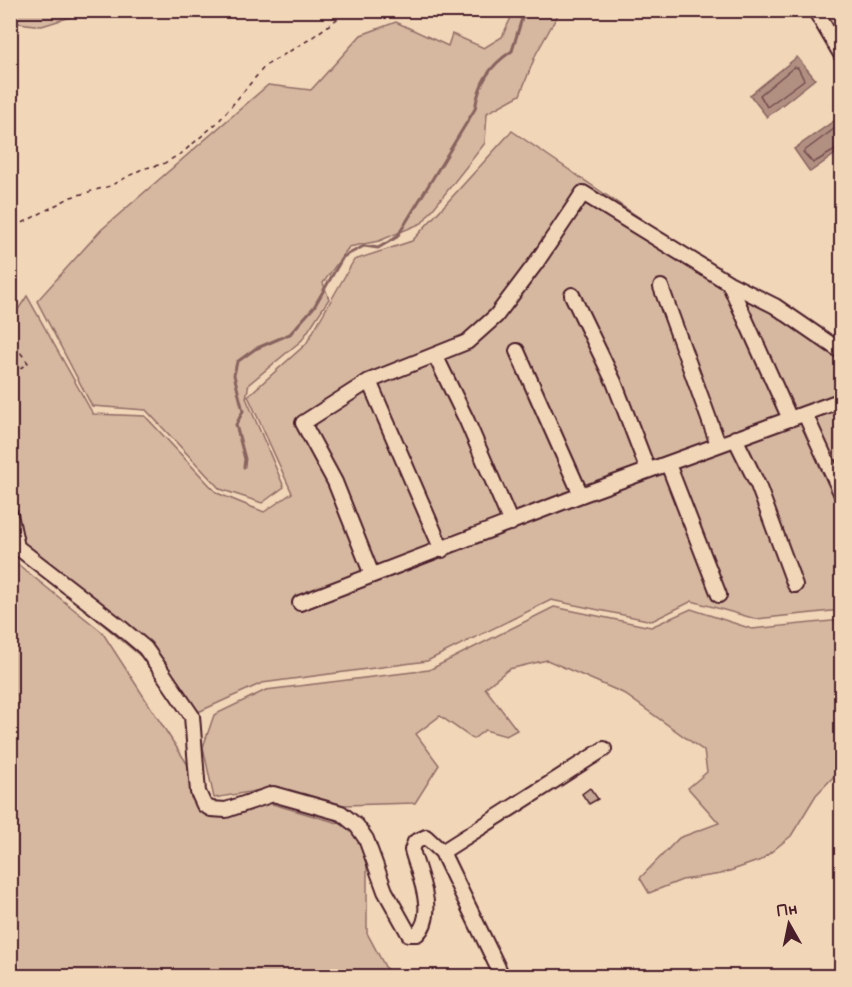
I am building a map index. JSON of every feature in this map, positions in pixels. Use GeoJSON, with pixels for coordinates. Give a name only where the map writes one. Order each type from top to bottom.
{"type":"FeatureCollection","features":[{"type":"Feature","properties":{"kind":"street"},"geometry":{"type":"LineString","coordinates":[[815,10],[842,56]]}},
{"type":"Feature","properties":{"kind":"street"},"geometry":{"type":"LineString","coordinates":[[372,576],[335,482],[303,423],[369,381],[467,342],[496,316],[536,263],[583,193],[729,283],[775,306],[842,352]]}},
{"type":"Feature","properties":{"kind":"street"},"geometry":{"type":"LineString","coordinates":[[729,283],[790,419]]}},
{"type":"Feature","properties":{"kind":"street"},"geometry":{"type":"LineString","coordinates":[[661,287],[718,444]]}},
{"type":"Feature","properties":{"kind":"street"},"geometry":{"type":"LineString","coordinates":[[573,295],[614,382],[648,470]]}},
{"type":"Feature","properties":{"kind":"street"},"geometry":{"type":"LineString","coordinates":[[517,351],[581,495]]}},
{"type":"Feature","properties":{"kind":"street"},"geometry":{"type":"LineString","coordinates":[[435,355],[511,523]]}},
{"type":"Feature","properties":{"kind":"street"},"geometry":{"type":"LineString","coordinates":[[369,381],[442,550]]}},
{"type":"Feature","properties":{"kind":"street"},"geometry":{"type":"LineString","coordinates":[[300,603],[581,495],[842,400]]}},
{"type":"Feature","properties":{"kind":"street"},"geometry":{"type":"LineString","coordinates":[[804,414],[842,495]]}},
{"type":"Feature","properties":{"kind":"street"},"geometry":{"type":"LineString","coordinates":[[735,438],[758,485],[795,585]]}},
{"type":"Feature","properties":{"kind":"street"},"geometry":{"type":"LineString","coordinates":[[668,464],[719,595]]}},
{"type":"Feature","properties":{"kind":"street"},"geometry":{"type":"LineString","coordinates":[[10,514],[17,547],[145,648],[192,716],[198,792],[204,805],[211,809],[226,810],[273,795],[341,813],[357,826],[366,839],[400,920],[405,929],[414,935],[423,929],[426,921],[426,904],[412,850],[415,842],[426,837],[442,852],[502,976]]}},
{"type":"Feature","properties":{"kind":"street"},"geometry":{"type":"LineString","coordinates":[[442,852],[604,749]]}},
{"type":"Feature","properties":{"kind":"path"},"geometry":{"type":"LineString","coordinates":[[10,230],[71,197],[110,186],[142,169],[163,164],[182,153],[218,122],[265,66],[310,39],[344,14],[354,10]]}},
{"type":"Feature","properties":{"kind":"path"},"geometry":{"type":"LineString","coordinates":[[10,197],[16,205],[15,227]]}},
{"type":"Feature","properties":{"kind":"path"},"geometry":{"type":"LineString","coordinates":[[10,338],[28,363],[10,375]]}},
{"type":"Feature","properties":{"kind":"shaded area"},"geometry":{"type":"Polygon","coordinates":[[[11,10],[90,11],[42,26],[11,22],[11,10]]]}},
{"type":"Feature","properties":{"kind":"shaded area"},"geometry":{"type":"Polygon","coordinates":[[[514,11],[560,11],[536,54],[520,95],[487,113],[485,143],[422,223],[379,241],[349,247],[323,283],[329,299],[302,340],[249,384],[246,398],[284,487],[262,503],[220,489],[146,410],[92,406],[37,301],[101,230],[268,85],[311,90],[361,35],[396,22],[448,46],[452,34],[484,48],[502,37],[514,11]]]}},
{"type":"Feature","properties":{"kind":"shaded area"},"geometry":{"type":"Polygon","coordinates":[[[512,131],[728,278],[841,346],[841,610],[756,619],[692,601],[652,621],[551,600],[427,661],[262,683],[185,718],[144,659],[13,549],[11,544],[11,320],[27,296],[93,414],[145,416],[217,493],[264,512],[292,493],[248,396],[306,344],[354,260],[412,241],[512,131]]]}},
{"type":"Feature","properties":{"kind":"shaded area"},"geometry":{"type":"Polygon","coordinates":[[[10,558],[102,632],[188,765],[191,798],[207,814],[228,816],[269,803],[352,827],[367,858],[367,933],[390,976],[11,976],[10,558]]]}},
{"type":"Feature","properties":{"kind":"shaded area"},"geometry":{"type":"Polygon","coordinates":[[[554,607],[651,627],[691,609],[752,629],[841,620],[841,769],[816,795],[791,836],[761,860],[721,874],[682,880],[649,893],[640,878],[679,838],[719,823],[688,788],[707,772],[704,751],[623,693],[547,660],[509,669],[485,688],[517,730],[506,736],[485,730],[473,739],[440,716],[416,734],[439,765],[415,803],[343,805],[280,787],[214,798],[203,747],[214,715],[266,690],[429,670],[554,607]]]}},
{"type":"Feature","properties":{"kind":"water"},"geometry":{"type":"Polygon","coordinates":[[[797,57],[815,79],[767,117],[750,95],[797,57]]]}},
{"type":"Feature","properties":{"kind":"water"},"geometry":{"type":"Polygon","coordinates":[[[841,116],[841,150],[810,172],[794,149],[841,116]]]}},
{"type":"Feature","properties":{"kind":"building"},"geometry":{"type":"Polygon","coordinates":[[[590,788],[598,799],[589,804],[582,794],[590,788]]]}},
{"type":"Feature","properties":{"kind":"waterway"},"geometry":{"type":"LineString","coordinates":[[244,467],[245,459],[236,425],[243,411],[234,375],[237,362],[255,349],[290,334],[314,307],[343,257],[364,246],[378,248],[397,237],[475,109],[479,91],[486,76],[512,51],[523,15],[540,10]]}}]}
